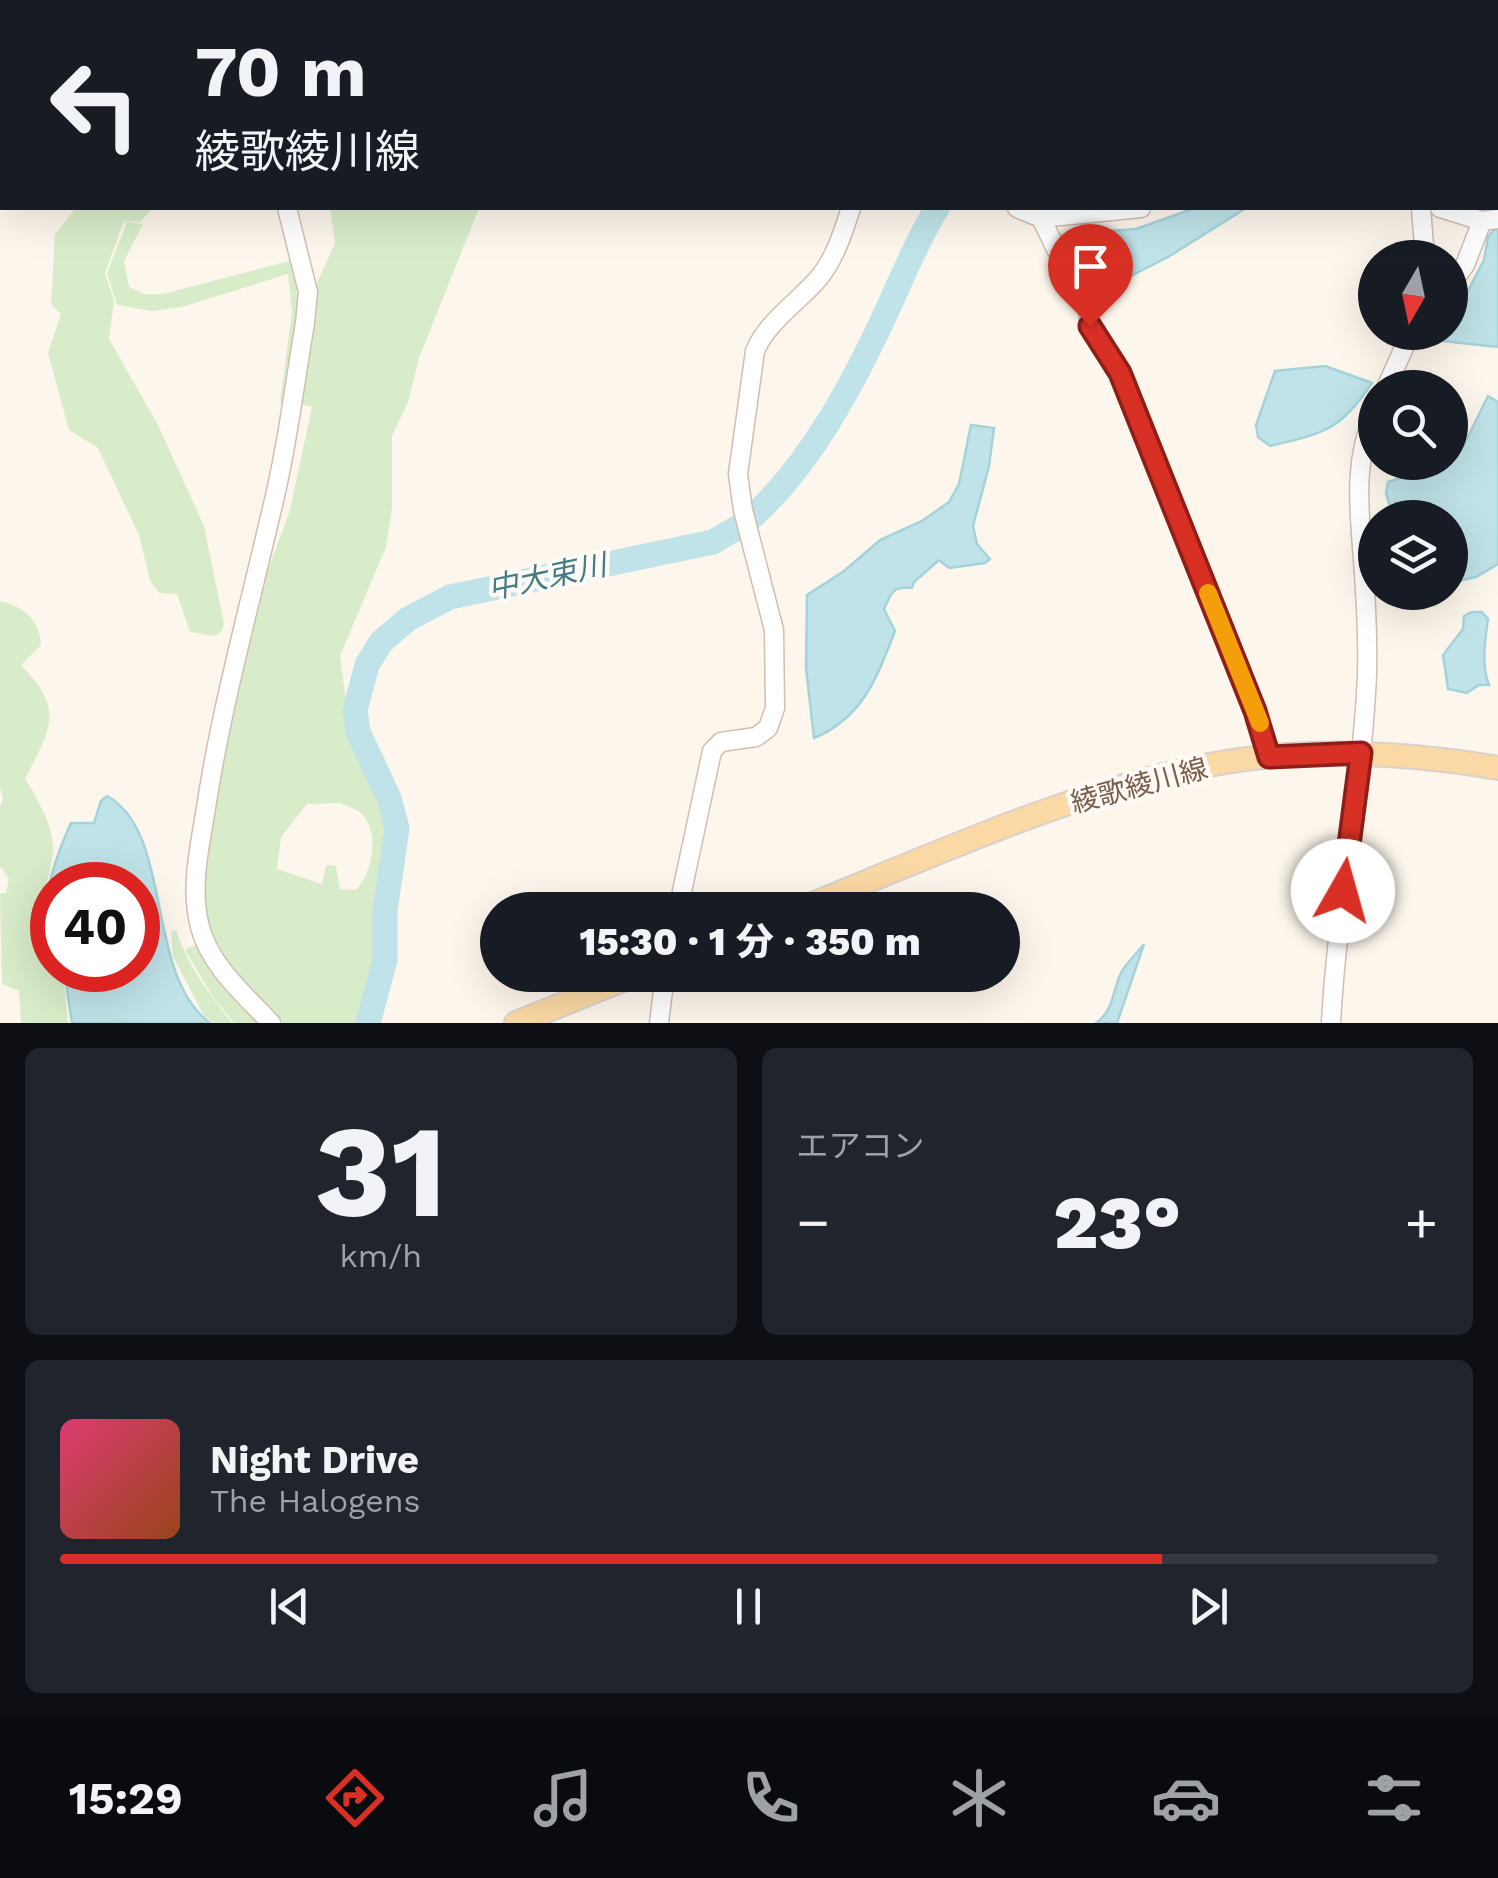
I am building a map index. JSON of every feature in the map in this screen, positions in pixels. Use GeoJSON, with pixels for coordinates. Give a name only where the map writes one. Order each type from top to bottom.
{"type":"FeatureCollection","features":[{"type":"Feature","properties":{"kind":"main road","name":"綾歌綾川線"},"geometry":{"type":"LineString","coordinates":[[844,892],[1090,796],[1166,774],[1269,757],[1361,753],[1498,768]]}},
{"type":"Feature","properties":{"kind":"main road"},"geometry":{"type":"LineString","coordinates":[[516,1023],[593,992]]}},
{"type":"Feature","properties":{"kind":"street"},"geometry":{"type":"LineString","coordinates":[[271,1023],[209,950],[196,900],[197,863],[224,705],[272,514],[305,323],[308,292],[288,210]]}},
{"type":"Feature","properties":{"kind":"street"},"geometry":{"type":"LineString","coordinates":[[682,892],[712,752],[721,742],[756,737],[768,728],[775,708],[774,630],[743,510],[738,474],[754,350],[761,336],[821,276],[838,247],[850,210]]}},
{"type":"Feature","properties":{"kind":"street"},"geometry":{"type":"LineString","coordinates":[[1102,210],[1044,213],[1056,249],[1088,292],[1090,326],[1120,373],[1251,702],[1269,757]]}},
{"type":"Feature","properties":{"kind":"street"},"geometry":{"type":"LineString","coordinates":[[1426,240],[1429,210]]}},
{"type":"Feature","properties":{"kind":"street"},"geometry":{"type":"LineString","coordinates":[[1439,210],[1490,220],[1468,258]]}},
{"type":"Feature","properties":{"kind":"street"},"geometry":{"type":"LineString","coordinates":[[1331,1023],[1334,960],[1361,753],[1368,616],[1358,475]]}},
{"type":"Feature","properties":{"kind":"street"},"geometry":{"type":"LineString","coordinates":[[658,1023],[663,992]]}},
{"type":"Feature","properties":{"kind":"green space"},"geometry":{"type":"Polygon","coordinates":[[[151,210],[140,222],[124,221],[105,273],[114,301],[109,339],[158,425],[204,526],[224,624],[215,636],[190,632],[177,594],[159,593],[150,580],[139,535],[98,448],[69,430],[48,353],[61,314],[51,304],[55,234],[73,212],[151,210]]]}},
{"type":"Feature","properties":{"kind":"green space"},"geometry":{"type":"Polygon","coordinates":[[[330,210],[478,210],[392,436],[392,508],[386,547],[340,656],[346,701],[383,754],[400,805],[379,917],[378,961],[357,1023],[283,1023],[248,988],[215,943],[204,905],[205,866],[230,720],[262,586],[290,510],[312,407],[301,404],[313,292],[335,243],[330,210]],[[340,803],[307,804],[281,837],[277,869],[322,884],[326,865],[336,866],[340,889],[356,890],[367,873],[372,842],[368,822],[340,803]]]}},
{"type":"Feature","properties":{"kind":"green space"},"geometry":{"type":"Polygon","coordinates":[[[127,222],[143,224],[124,261],[129,287],[144,294],[163,294],[293,260],[298,306],[285,403],[280,402],[292,312],[288,274],[182,307],[152,311],[117,305],[107,273],[127,222]]]}},
{"type":"Feature","properties":{"kind":"green space"},"geometry":{"type":"Polygon","coordinates":[[[0,601],[29,616],[40,636],[41,645],[21,665],[44,695],[49,720],[47,733],[25,779],[48,824],[53,853],[51,862],[30,862],[30,992],[65,992],[68,1023],[21,1023],[19,991],[2,984],[0,893],[6,893],[9,879],[0,866],[0,601]]]}},
{"type":"Feature","properties":{"kind":"green space"},"geometry":{"type":"Polygon","coordinates":[[[176,930],[192,967],[232,1023],[214,1023],[204,1016],[173,956],[171,931],[176,930]]]}},
{"type":"Feature","properties":{"kind":"green space"},"geometry":{"type":"Polygon","coordinates":[[[197,944],[228,993],[257,1023],[234,1023],[213,997],[185,950],[197,944]]]}},
{"type":"Feature","properties":{"kind":"water"},"geometry":{"type":"Polygon","coordinates":[[[1189,210],[1243,210],[1168,257],[1111,286],[1073,241],[1080,233],[1136,229],[1189,210]]]}},
{"type":"Feature","properties":{"kind":"water"},"geometry":{"type":"Polygon","coordinates":[[[1498,225],[1498,347],[1468,344],[1468,291],[1484,260],[1488,237],[1498,225]]]}},
{"type":"Feature","properties":{"kind":"water"},"geometry":{"type":"Polygon","coordinates":[[[1325,366],[1358,378],[1358,402],[1329,428],[1270,446],[1258,437],[1256,425],[1275,371],[1325,366]]]}},
{"type":"Feature","properties":{"kind":"water"},"geometry":{"type":"Polygon","coordinates":[[[1488,396],[1498,402],[1498,564],[1468,579],[1468,500],[1388,500],[1386,493],[1388,482],[1394,480],[1468,480],[1468,437],[1488,396]]]}},
{"type":"Feature","properties":{"kind":"water"},"geometry":{"type":"Polygon","coordinates":[[[971,425],[994,428],[989,466],[973,526],[977,544],[990,559],[949,568],[939,560],[912,588],[894,591],[884,609],[895,631],[874,680],[845,719],[814,738],[806,668],[807,595],[844,571],[880,540],[922,521],[949,502],[959,484],[971,425]]]}},
{"type":"Feature","properties":{"kind":"water"},"geometry":{"type":"Polygon","coordinates":[[[1482,612],[1488,619],[1484,661],[1489,685],[1479,685],[1467,693],[1448,689],[1443,655],[1463,629],[1464,616],[1482,612]]]}},
{"type":"Feature","properties":{"kind":"water"},"geometry":{"type":"Polygon","coordinates":[[[107,796],[128,814],[149,862],[55,862],[71,823],[94,823],[101,801],[107,796]]]}},
{"type":"Feature","properties":{"kind":"water"},"geometry":{"type":"Polygon","coordinates":[[[160,910],[175,972],[189,1001],[210,1023],[72,1023],[67,992],[160,992],[160,910]]]}},
{"type":"Feature","properties":{"kind":"water"},"geometry":{"type":"Polygon","coordinates":[[[1144,944],[1117,1023],[1096,1023],[1110,1006],[1122,971],[1144,944]]]}},
{"type":"Feature","properties":{"kind":"waterway","name":"中大束川"},"geometry":{"type":"LineString","coordinates":[[368,1023],[385,960],[385,911],[397,828],[389,798],[358,732],[355,710],[367,665],[381,642],[408,619],[450,597],[713,542],[748,521],[795,471],[831,418],[936,210]]}},
{"type":"Feature","properties":{"kind":"slow traffic"},"geometry":{"type":"LineString","coordinates":[[1208,593],[1260,723]]}},
{"type":"Feature","properties":{"kind":"route"},"geometry":{"type":"LineString","coordinates":[[1090,326],[1120,373],[1255,711],[1269,757],[1361,753],[1343,891]]}}]}
